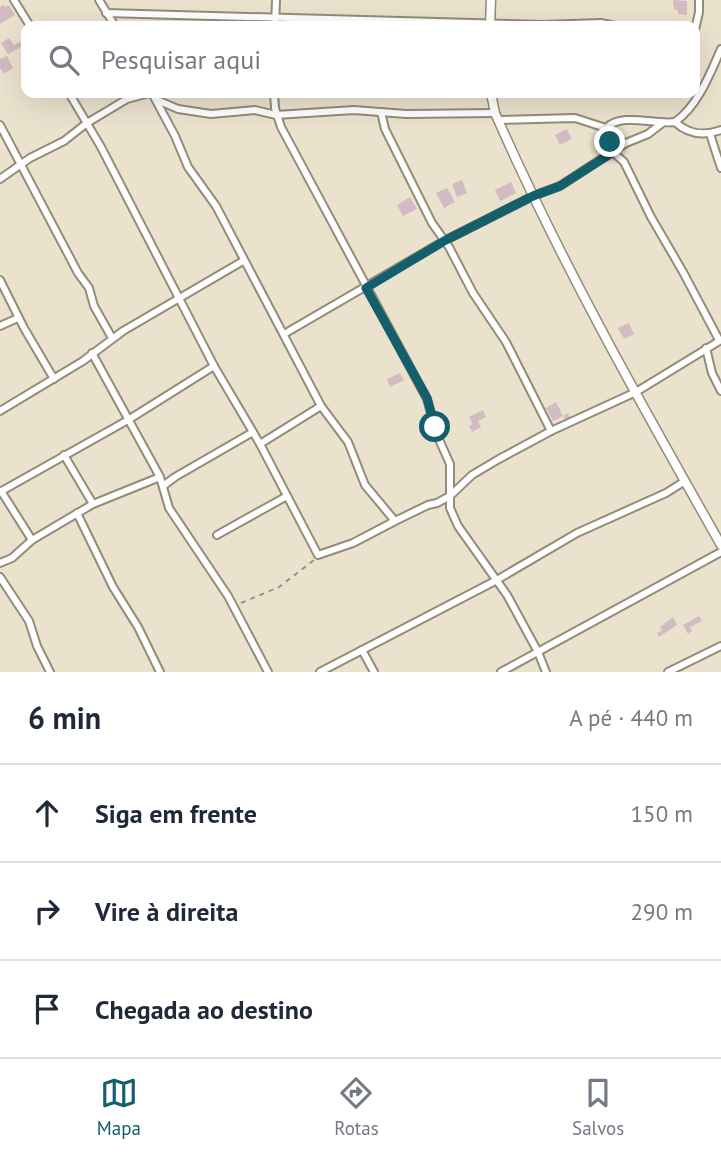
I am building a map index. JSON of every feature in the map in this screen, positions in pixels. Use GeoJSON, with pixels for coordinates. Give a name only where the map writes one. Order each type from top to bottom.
{"type":"FeatureCollection","features":[{"type":"Feature","properties":{"kind":"street"},"geometry":{"type":"LineString","coordinates":[[14,0],[27,21]]}},
{"type":"Feature","properties":{"kind":"street"},"geometry":{"type":"LineString","coordinates":[[99,0],[112,21]]}},
{"type":"Feature","properties":{"kind":"street"},"geometry":{"type":"LineString","coordinates":[[275,0],[275,21]]}},
{"type":"Feature","properties":{"kind":"street"},"geometry":{"type":"LineString","coordinates":[[490,21],[491,0]]}},
{"type":"Feature","properties":{"kind":"street"},"geometry":{"type":"LineString","coordinates":[[697,21],[699,0]]}},
{"type":"Feature","properties":{"kind":"street"},"geometry":{"type":"LineString","coordinates":[[106,13],[256,21]]}},
{"type":"Feature","properties":{"kind":"street"},"geometry":{"type":"LineString","coordinates":[[700,92],[721,49]]}},
{"type":"Feature","properties":{"kind":"street"},"geometry":{"type":"LineString","coordinates":[[72,98],[318,555],[354,543],[450,496],[472,475],[551,431],[636,392],[720,340],[650,217],[624,162],[613,152],[606,128]]}},
{"type":"Feature","properties":{"kind":"street"},"geometry":{"type":"LineString","coordinates":[[0,179],[21,163],[64,141],[87,123],[131,98]]}},
{"type":"Feature","properties":{"kind":"street"},"geometry":{"type":"LineString","coordinates":[[156,98],[178,109],[211,114],[255,110],[276,115],[354,110],[575,118],[606,128]]}},
{"type":"Feature","properties":{"kind":"street"},"geometry":{"type":"LineString","coordinates":[[274,98],[276,115],[293,151],[366,288],[396,338],[430,407],[437,435],[450,464],[450,508],[458,526],[507,596],[546,672]]}},
{"type":"Feature","properties":{"kind":"street"},"geometry":{"type":"LineString","coordinates":[[492,98],[496,116],[533,196],[636,392],[721,545]]}},
{"type":"Feature","properties":{"kind":"street"},"geometry":{"type":"LineString","coordinates":[[606,128],[616,121],[662,124],[675,122],[686,114],[697,98]]}},
{"type":"Feature","properties":{"kind":"street"},"geometry":{"type":"LineString","coordinates":[[158,100],[188,167],[216,206],[321,406],[348,442],[365,485],[395,521]]}},
{"type":"Feature","properties":{"kind":"street"},"geometry":{"type":"LineString","coordinates":[[381,112],[385,129],[432,223],[458,261],[473,293],[506,342],[551,431]]}},
{"type":"Feature","properties":{"kind":"street"},"geometry":{"type":"LineString","coordinates":[[675,122],[691,132],[710,134],[721,130]]}},
{"type":"Feature","properties":{"kind":"street"},"geometry":{"type":"LineString","coordinates":[[284,334],[444,241],[533,196],[560,186],[662,124]]}},
{"type":"Feature","properties":{"kind":"street"},"geometry":{"type":"LineString","coordinates":[[0,125],[78,273],[89,288],[94,306],[112,338]]}},
{"type":"Feature","properties":{"kind":"street"},"geometry":{"type":"LineString","coordinates":[[710,134],[721,168]]}},
{"type":"Feature","properties":{"kind":"street"},"geometry":{"type":"LineString","coordinates":[[0,411],[54,379],[112,338],[243,261]]}},
{"type":"Feature","properties":{"kind":"street"},"geometry":{"type":"LineString","coordinates":[[0,281],[54,379]]}},
{"type":"Feature","properties":{"kind":"street"},"geometry":{"type":"LineString","coordinates":[[0,326],[18,318]]}},
{"type":"Feature","properties":{"kind":"street"},"geometry":{"type":"LineString","coordinates":[[706,348],[712,373],[721,391]]}},
{"type":"Feature","properties":{"kind":"street"},"geometry":{"type":"LineString","coordinates":[[92,353],[160,477],[169,509],[220,583],[268,672]]}},
{"type":"Feature","properties":{"kind":"street"},"geometry":{"type":"LineString","coordinates":[[32,540],[1,492],[128,420],[214,366]]}},
{"type":"Feature","properties":{"kind":"street"},"geometry":{"type":"LineString","coordinates":[[260,444],[321,406]]}},
{"type":"Feature","properties":{"kind":"street"},"geometry":{"type":"LineString","coordinates":[[163,486],[253,432]]}},
{"type":"Feature","properties":{"kind":"street"},"geometry":{"type":"LineString","coordinates":[[64,455],[93,504]]}},
{"type":"Feature","properties":{"kind":"street"},"geometry":{"type":"LineString","coordinates":[[0,563],[21,552],[32,540],[93,504],[160,477]]}},
{"type":"Feature","properties":{"kind":"street"},"geometry":{"type":"LineString","coordinates":[[320,672],[495,581],[577,533],[666,493],[685,481]]}},
{"type":"Feature","properties":{"kind":"street"},"geometry":{"type":"LineString","coordinates":[[217,535],[287,496]]}},
{"type":"Feature","properties":{"kind":"street"},"geometry":{"type":"LineString","coordinates":[[77,513],[113,587],[138,627],[160,672]]}},
{"type":"Feature","properties":{"kind":"street"},"geometry":{"type":"LineString","coordinates":[[500,672],[721,552]]}},
{"type":"Feature","properties":{"kind":"street"},"geometry":{"type":"LineString","coordinates":[[0,577],[29,621],[37,646],[50,672]]}},
{"type":"Feature","properties":{"kind":"street"},"geometry":{"type":"LineString","coordinates":[[668,672],[721,646]]}},
{"type":"Feature","properties":{"kind":"street"},"geometry":{"type":"LineString","coordinates":[[362,650],[374,672]]}},
{"type":"Feature","properties":{"kind":"path"},"geometry":{"type":"LineString","coordinates":[[233,607],[279,587],[302,571],[318,555]]}},
{"type":"Feature","properties":{"kind":"building"},"geometry":{"type":"Polygon","coordinates":[[[673,0],[687,1],[687,15],[678,14],[673,0]]]}},
{"type":"Feature","properties":{"kind":"building"},"geometry":{"type":"Polygon","coordinates":[[[9,5],[15,15],[0,24],[0,7],[9,5]]]}},
{"type":"Feature","properties":{"kind":"building"},"geometry":{"type":"Polygon","coordinates":[[[9,38],[14,45],[20,42],[21,47],[8,54],[1,43],[9,38]]]}},
{"type":"Feature","properties":{"kind":"building"},"geometry":{"type":"Polygon","coordinates":[[[7,56],[13,68],[4,74],[0,68],[0,59],[7,56]]]}},
{"type":"Feature","properties":{"kind":"building"},"geometry":{"type":"Polygon","coordinates":[[[567,129],[572,139],[560,145],[555,135],[567,129]]]}},
{"type":"Feature","properties":{"kind":"building"},"geometry":{"type":"Polygon","coordinates":[[[462,180],[467,193],[457,197],[452,184],[462,180]]]}},
{"type":"Feature","properties":{"kind":"building"},"geometry":{"type":"Polygon","coordinates":[[[511,182],[516,193],[500,201],[495,190],[511,182]]]}},
{"type":"Feature","properties":{"kind":"building"},"geometry":{"type":"Polygon","coordinates":[[[447,188],[455,202],[444,208],[436,193],[447,188]]]}},
{"type":"Feature","properties":{"kind":"building"},"geometry":{"type":"Polygon","coordinates":[[[410,197],[417,209],[403,216],[397,205],[410,197]]]}},
{"type":"Feature","properties":{"kind":"building"},"geometry":{"type":"Polygon","coordinates":[[[629,323],[634,334],[624,339],[618,328],[629,323]]]}},
{"type":"Feature","properties":{"kind":"building"},"geometry":{"type":"Polygon","coordinates":[[[400,373],[404,380],[390,387],[387,379],[400,373]]]}},
{"type":"Feature","properties":{"kind":"building"},"geometry":{"type":"Polygon","coordinates":[[[556,402],[563,416],[553,421],[546,408],[556,402]]]}},
{"type":"Feature","properties":{"kind":"building"},"geometry":{"type":"Polygon","coordinates":[[[483,410],[486,417],[478,421],[481,427],[472,432],[469,426],[473,424],[469,417],[483,410]]]}},
{"type":"Feature","properties":{"kind":"building"},"geometry":{"type":"Polygon","coordinates":[[[699,616],[702,621],[690,627],[692,631],[688,634],[683,625],[699,616]]]}},
{"type":"Feature","properties":{"kind":"building"},"geometry":{"type":"Polygon","coordinates":[[[673,617],[677,625],[659,637],[657,633],[662,630],[660,627],[673,617]]]}},
{"type":"Feature","properties":{"kind":"route"},"geometry":{"type":"LineString","coordinates":[[435,427],[427,398],[366,288],[444,241],[533,196],[560,186],[613,152],[610,142]]}}]}
